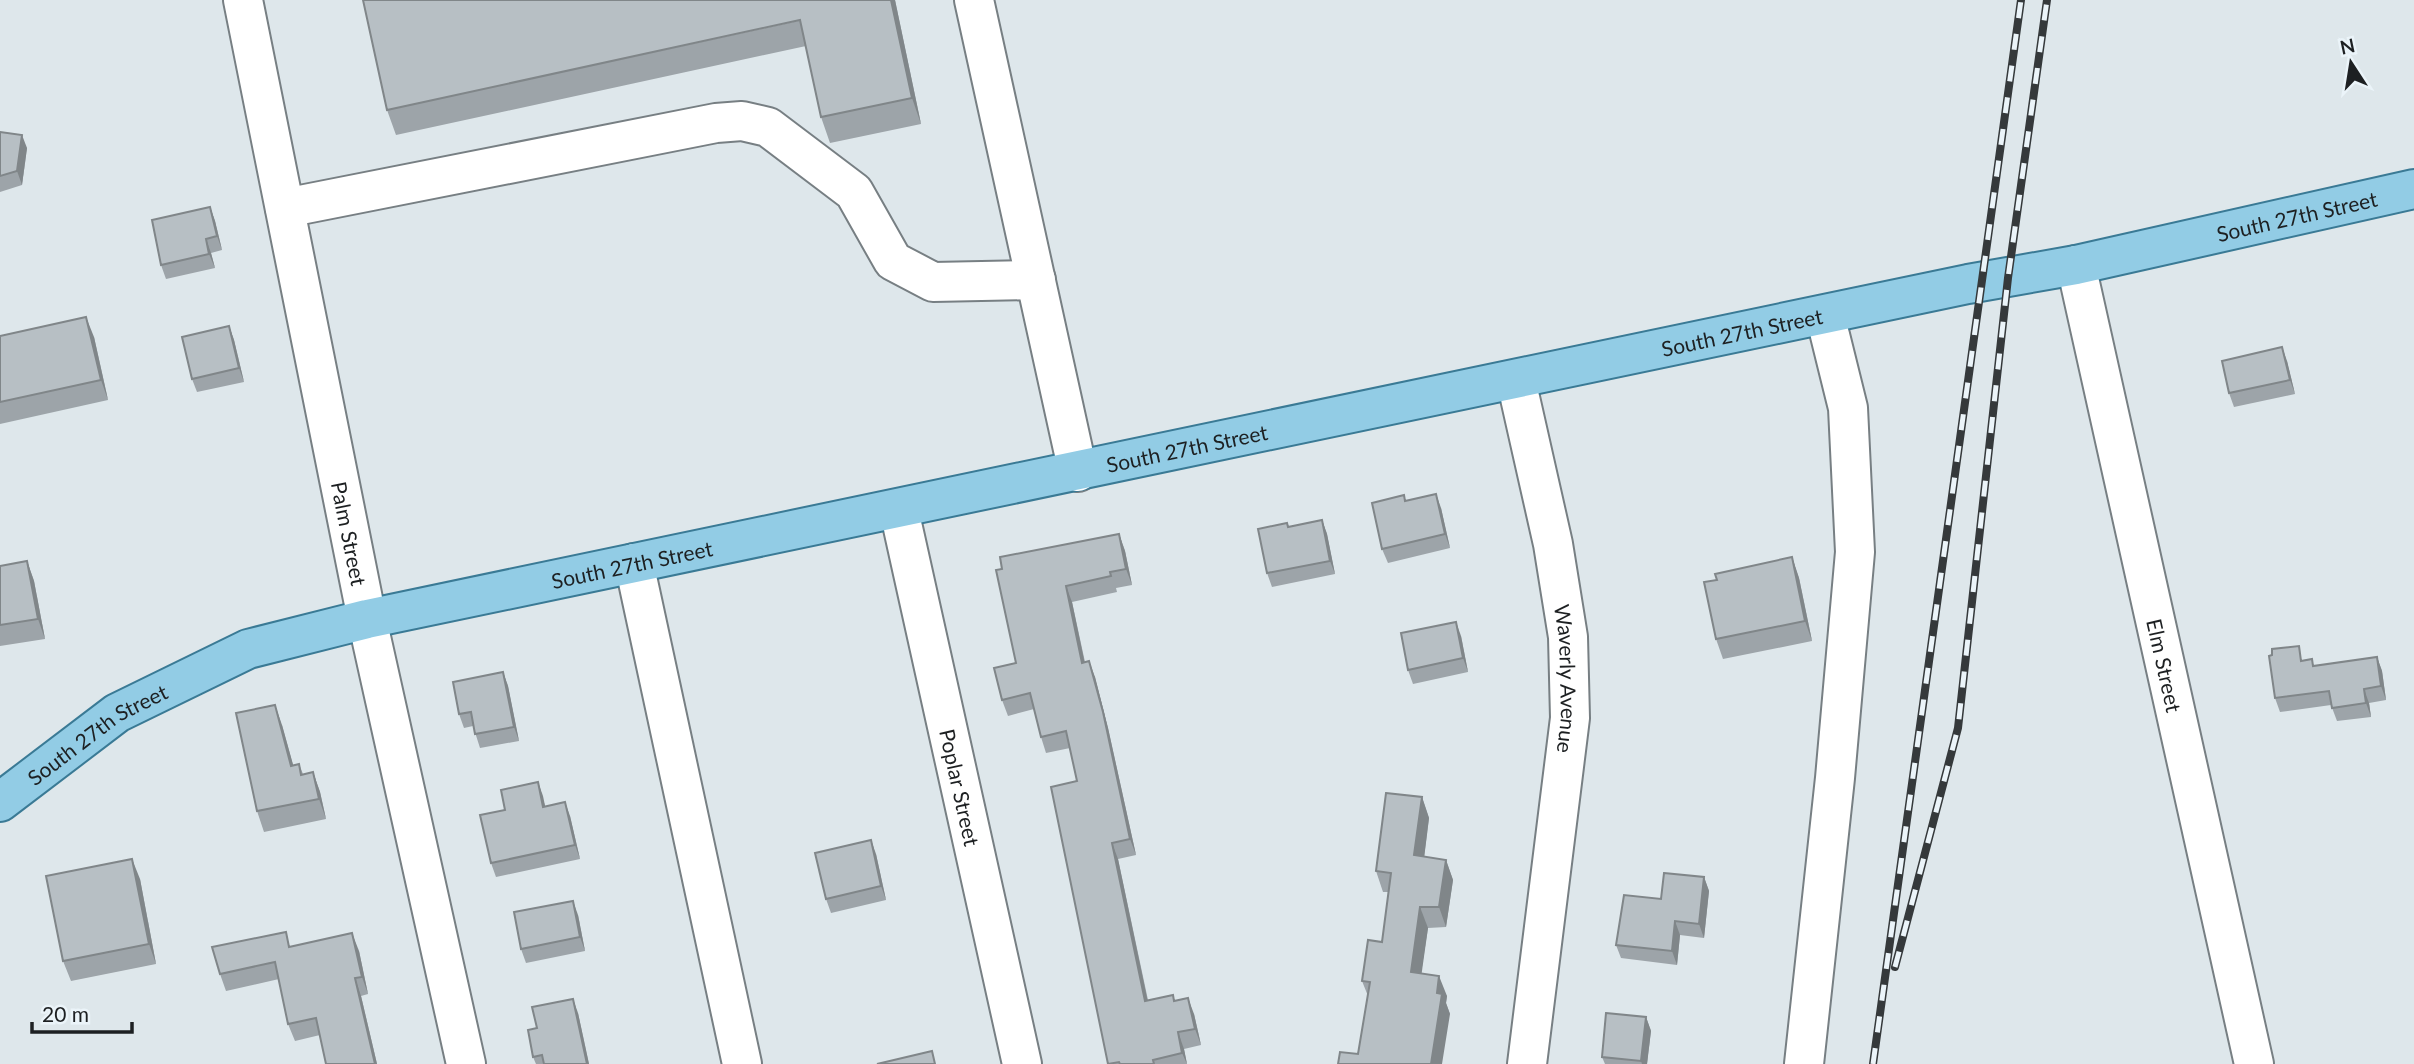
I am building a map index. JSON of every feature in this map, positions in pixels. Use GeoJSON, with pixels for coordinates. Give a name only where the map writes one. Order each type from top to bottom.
{"type":"FeatureCollection","features":[{"type":"Feature","properties":{"kind":"main road","name":"South 27th Street"},"geometry":{"type":"LineString","coordinates":[[0,802],[117,713],[248,649],[367,619],[2076,265],[2414,189]]}},
{"type":"Feature","properties":{"kind":"street","name":"Palm Street"},"geometry":{"type":"LineString","coordinates":[[243,0],[367,619],[466,1064]]}},
{"type":"Feature","properties":{"kind":"street"},"geometry":{"type":"LineString","coordinates":[[974,0],[1078,472]]}},
{"type":"Feature","properties":{"kind":"street"},"geometry":{"type":"LineString","coordinates":[[285,208],[716,123],[742,121],[768,127],[854,191],[893,261],[933,282],[1036,280]]}},
{"type":"Feature","properties":{"kind":"street","name":"Elm Street"},"geometry":{"type":"LineString","coordinates":[[2076,265],[2199,806],[2254,1064]]}},
{"type":"Feature","properties":{"kind":"street"},"geometry":{"type":"LineString","coordinates":[[1804,1064],[1835,778],[1855,552],[1848,408],[1825,315]]}},
{"type":"Feature","properties":{"kind":"street","name":"Waverly Avenue"},"geometry":{"type":"LineString","coordinates":[[1516,380],[1553,544],[1568,637],[1570,718],[1527,1064]]}},
{"type":"Feature","properties":{"kind":"street","name":"Poplar Street"},"geometry":{"type":"LineString","coordinates":[[899,510],[1022,1064]]}},
{"type":"Feature","properties":{"kind":"street"},"geometry":{"type":"LineString","coordinates":[[634,563],[742,1064]]}},
{"type":"Feature","properties":{"kind":"building"},"geometry":{"type":"Polygon","coordinates":[[[363,0],[891,0],[912,98],[821,117],[800,20],[387,110],[363,0]]]}},
{"type":"Feature","properties":{"kind":"building"},"geometry":{"type":"Polygon","coordinates":[[[0,132],[22,135],[17,171],[0,176],[0,132]]]}},
{"type":"Feature","properties":{"kind":"building"},"geometry":{"type":"Polygon","coordinates":[[[210,207],[217,236],[206,239],[209,254],[161,265],[152,220],[210,207]]]}},
{"type":"Feature","properties":{"kind":"building"},"geometry":{"type":"Polygon","coordinates":[[[86,317],[101,380],[0,402],[0,336],[86,317]]]}},
{"type":"Feature","properties":{"kind":"building"},"geometry":{"type":"Polygon","coordinates":[[[229,326],[239,368],[192,379],[182,337],[229,326]]]}},
{"type":"Feature","properties":{"kind":"building"},"geometry":{"type":"Polygon","coordinates":[[[2282,347],[2290,380],[2229,393],[2222,361],[2282,347]]]}},
{"type":"Feature","properties":{"kind":"building"},"geometry":{"type":"Polygon","coordinates":[[[1436,494],[1445,534],[1382,549],[1372,503],[1404,495],[1405,501],[1436,494]]]}},
{"type":"Feature","properties":{"kind":"building"},"geometry":{"type":"Polygon","coordinates":[[[1322,520],[1330,561],[1267,573],[1258,529],[1287,523],[1288,527],[1322,520]]]}},
{"type":"Feature","properties":{"kind":"building"},"geometry":{"type":"Polygon","coordinates":[[[1119,534],[1126,569],[1110,572],[1111,576],[1066,586],[1082,663],[1089,661],[1103,712],[1130,839],[1112,843],[1145,1001],[1173,995],[1174,1001],[1188,998],[1195,1029],[1178,1032],[1182,1053],[1153,1060],[1154,1064],[1108,1064],[1051,787],[1077,781],[1066,731],[1041,737],[1030,693],[1002,700],[994,668],[1016,663],[996,570],[1002,569],[1000,557],[1119,534]]]}},
{"type":"Feature","properties":{"kind":"building"},"geometry":{"type":"Polygon","coordinates":[[[1792,557],[1805,621],[1716,639],[1704,582],[1717,580],[1715,574],[1792,557]]]}},
{"type":"Feature","properties":{"kind":"building"},"geometry":{"type":"Polygon","coordinates":[[[27,561],[38,619],[0,625],[0,566],[27,561]]]}},
{"type":"Feature","properties":{"kind":"building"},"geometry":{"type":"Polygon","coordinates":[[[1456,622],[1463,658],[1408,670],[1401,633],[1456,622]]]}},
{"type":"Feature","properties":{"kind":"building"},"geometry":{"type":"Polygon","coordinates":[[[2299,646],[2301,661],[2312,659],[2313,666],[2377,657],[2381,686],[2364,689],[2366,703],[2332,708],[2329,691],[2275,698],[2269,656],[2272,655],[2272,649],[2299,646]]]}},
{"type":"Feature","properties":{"kind":"building"},"geometry":{"type":"Polygon","coordinates":[[[503,672],[514,727],[475,734],[471,712],[459,714],[453,682],[503,672]]]}},
{"type":"Feature","properties":{"kind":"building"},"geometry":{"type":"Polygon","coordinates":[[[275,705],[291,766],[299,764],[301,775],[313,772],[319,799],[257,811],[236,713],[275,705]]]}},
{"type":"Feature","properties":{"kind":"building"},"geometry":{"type":"Polygon","coordinates":[[[538,782],[543,807],[565,802],[575,845],[491,863],[480,815],[505,810],[501,790],[538,782]]]}},
{"type":"Feature","properties":{"kind":"building"},"geometry":{"type":"Polygon","coordinates":[[[1386,793],[1422,797],[1414,855],[1446,860],[1439,907],[1420,907],[1411,972],[1439,976],[1437,993],[1442,994],[1431,1064],[1338,1064],[1340,1052],[1358,1054],[1370,982],[1362,981],[1368,940],[1382,942],[1391,873],[1376,871],[1386,793]]]}},
{"type":"Feature","properties":{"kind":"building"},"geometry":{"type":"Polygon","coordinates":[[[871,840],[881,886],[826,899],[815,853],[871,840]]]}},
{"type":"Feature","properties":{"kind":"building"},"geometry":{"type":"Polygon","coordinates":[[[132,859],[149,944],[63,961],[46,876],[132,859]]]}},
{"type":"Feature","properties":{"kind":"building"},"geometry":{"type":"Polygon","coordinates":[[[1664,873],[1704,877],[1699,924],[1675,921],[1672,951],[1616,945],[1624,895],[1661,899],[1664,873]]]}},
{"type":"Feature","properties":{"kind":"building"},"geometry":{"type":"Polygon","coordinates":[[[573,901],[580,937],[521,949],[514,912],[573,901]]]}},
{"type":"Feature","properties":{"kind":"building"},"geometry":{"type":"Polygon","coordinates":[[[286,932],[289,947],[352,933],[362,977],[355,978],[375,1064],[326,1064],[316,1018],[288,1024],[275,962],[220,974],[212,947],[286,932]]]}},
{"type":"Feature","properties":{"kind":"building"},"geometry":{"type":"Polygon","coordinates":[[[573,999],[587,1064],[544,1064],[542,1055],[533,1057],[528,1030],[537,1028],[532,1007],[573,999]]]}},
{"type":"Feature","properties":{"kind":"building"},"geometry":{"type":"Polygon","coordinates":[[[1606,1013],[1646,1017],[1641,1061],[1602,1057],[1606,1013]]]}},
{"type":"Feature","properties":{"kind":"building"},"geometry":{"type":"Polygon","coordinates":[[[932,1051],[935,1064],[877,1064],[932,1051]]]}},
{"type":"Feature","properties":{"kind":"railway"},"geometry":{"type":"LineString","coordinates":[[1873,1064],[2021,0]]}},
{"type":"Feature","properties":{"kind":"railway"},"geometry":{"type":"LineString","coordinates":[[1895,967],[1958,728],[2008,278],[2047,0]]}}]}
